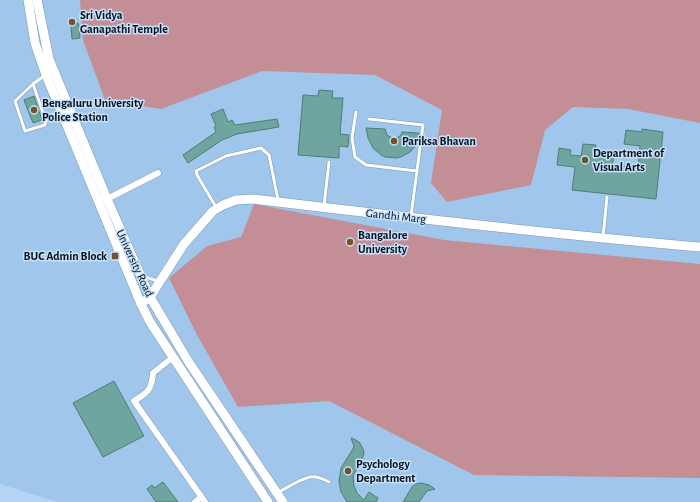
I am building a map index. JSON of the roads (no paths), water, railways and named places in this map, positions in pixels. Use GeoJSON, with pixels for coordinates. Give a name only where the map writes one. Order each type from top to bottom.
{"type":"FeatureCollection","features":[{"type":"Feature","properties":{"kind":"main road","name":"University Road"},"geometry":{"type":"LineString","coordinates":[[33,2],[36,43],[46,75],[61,111],[75,135],[107,199],[150,296],[188,362],[283,502]]}},
{"type":"Feature","properties":{"kind":"main road","name":"University Road"},"geometry":{"type":"LineString","coordinates":[[33,2],[49,59],[75,135],[141,304],[150,322],[268,502]]}},
{"type":"Feature","properties":{"kind":"main road","name":"Gandhi Marg"},"geometry":{"type":"LineString","coordinates":[[141,304],[150,296],[184,244],[213,211],[236,200],[253,199],[411,218],[700,247]]}},
{"type":"Feature","properties":{"kind":"street"},"geometry":{"type":"LineString","coordinates":[[107,199],[158,173]]}},
{"type":"Feature","properties":{"kind":"street"},"geometry":{"type":"LineString","coordinates":[[173,357],[153,373],[147,393],[134,401],[203,499],[195,502]]}},
{"type":"Feature","properties":{"kind":"lane"},"geometry":{"type":"LineString","coordinates":[[46,75],[33,84],[15,101],[26,131],[45,125],[48,117],[61,111]]}},
{"type":"Feature","properties":{"kind":"lane"},"geometry":{"type":"LineString","coordinates":[[33,84],[46,121]]}},
{"type":"Feature","properties":{"kind":"lane"},"geometry":{"type":"LineString","coordinates":[[356,112],[352,138],[356,157],[366,165],[417,171]]}},
{"type":"Feature","properties":{"kind":"lane"},"geometry":{"type":"LineString","coordinates":[[369,119],[423,125],[411,218]]}},
{"type":"Feature","properties":{"kind":"lane"},"geometry":{"type":"LineString","coordinates":[[217,209],[196,171],[226,156],[261,148],[269,154],[278,202]]}},
{"type":"Feature","properties":{"kind":"lane"},"geometry":{"type":"LineString","coordinates":[[324,208],[330,162]]}},
{"type":"Feature","properties":{"kind":"lane"},"geometry":{"type":"LineString","coordinates":[[602,238],[607,198]]}},
{"type":"Feature","properties":{"kind":"lane"},"geometry":{"type":"LineString","coordinates":[[141,275],[160,281]]}},
{"type":"Feature","properties":{"kind":"lane"},"geometry":{"type":"LineString","coordinates":[[277,493],[303,479],[311,477],[329,482]]}},
{"type":"Feature","properties":{"kind":"place","name":"Sri Vidya Ganapathi Temple"},"geometry":{"type":"Point","coordinates":[72,22]}},
{"type":"Feature","properties":{"kind":"place","name":"Bengaluru University Police Station"},"geometry":{"type":"Point","coordinates":[34,110]}},
{"type":"Feature","properties":{"kind":"place","name":"Pariksa Bhavan"},"geometry":{"type":"Point","coordinates":[394,141]}},
{"type":"Feature","properties":{"kind":"place","name":"Department of Visual Arts"},"geometry":{"type":"Point","coordinates":[585,160]}},
{"type":"Feature","properties":{"kind":"place","name":"Bangalore University"},"geometry":{"type":"Point","coordinates":[350,242]}},
{"type":"Feature","properties":{"kind":"place","name":"BUC Admin Block"},"geometry":{"type":"Point","coordinates":[115,256]}},
{"type":"Feature","properties":{"kind":"place","name":"Psychology Department"},"geometry":{"type":"Point","coordinates":[348,471]}}]}
